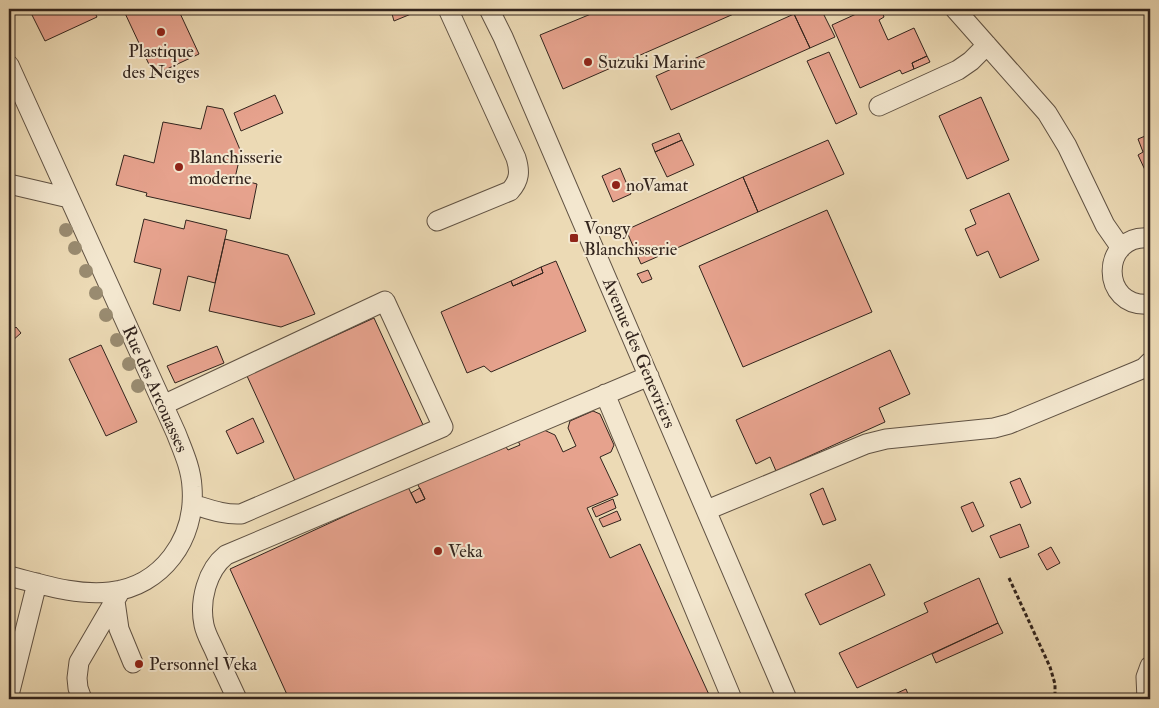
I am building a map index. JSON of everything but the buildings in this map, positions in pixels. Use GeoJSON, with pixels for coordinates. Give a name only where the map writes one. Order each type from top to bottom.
{"type":"FeatureCollection","features":[{"type":"Feature","properties":{"kind":"street"},"geometry":{"type":"LineString","coordinates":[[438,221],[510,191],[519,177],[519,167],[516,158],[448,9]]}},
{"type":"Feature","properties":{"kind":"street","name":"Avenue des Genevriers"},"geometry":{"type":"LineString","coordinates":[[489,9],[503,37],[787,699]]}},
{"type":"Feature","properties":{"kind":"street"},"geometry":{"type":"LineString","coordinates":[[955,9],[1039,103],[1054,123],[1105,225],[1121,248]]}},
{"type":"Feature","properties":{"kind":"street"},"geometry":{"type":"LineString","coordinates":[[879,106],[958,70],[971,61],[987,45]]}},
{"type":"Feature","properties":{"kind":"street","name":"Rue des Arcouasses"},"geometry":{"type":"LineString","coordinates":[[9,65],[163,405],[184,454],[190,471],[192,487],[192,504],[186,535],[171,560],[148,579],[118,596],[78,592],[9,576]]}},
{"type":"Feature","properties":{"kind":"street"},"geometry":{"type":"LineString","coordinates":[[9,184],[69,198]]}},
{"type":"Feature","properties":{"kind":"street"},"geometry":{"type":"LineString","coordinates":[[1150,238],[1136,239],[1121,248],[1112,264],[1115,285],[1127,299],[1137,304],[1150,304]]}},
{"type":"Feature","properties":{"kind":"street"},"geometry":{"type":"LineString","coordinates":[[163,405],[385,301],[443,427],[241,514],[223,514],[192,504]]}},
{"type":"Feature","properties":{"kind":"street"},"geometry":{"type":"LineString","coordinates":[[707,510],[866,444],[886,439],[982,431],[1009,424],[1136,372],[1150,362]]}},
{"type":"Feature","properties":{"kind":"street"},"geometry":{"type":"LineString","coordinates":[[237,699],[204,624],[203,607],[206,589],[212,570],[217,562],[236,550],[649,376]]}},
{"type":"Feature","properties":{"kind":"street"},"geometry":{"type":"LineString","coordinates":[[604,394],[732,699]]}},
{"type":"Feature","properties":{"kind":"street"},"geometry":{"type":"LineString","coordinates":[[9,696],[37,583]]}},
{"type":"Feature","properties":{"kind":"street"},"geometry":{"type":"LineString","coordinates":[[118,596],[120,634],[133,663]]}},
{"type":"Feature","properties":{"kind":"street"},"geometry":{"type":"LineString","coordinates":[[82,699],[77,678],[79,662],[118,596]]}},
{"type":"Feature","properties":{"kind":"street"},"geometry":{"type":"LineString","coordinates":[[1147,699],[1146,677],[1150,666]]}},
{"type":"Feature","properties":{"kind":"path"},"geometry":{"type":"LineString","coordinates":[[1009,578],[1050,667],[1055,684],[1055,699]]}},
{"type":"Feature","properties":{"kind":"place","name":"Plastique des Neiges"},"geometry":{"type":"Point","coordinates":[161,32]}},
{"type":"Feature","properties":{"kind":"place","name":"Suzuki Marine"},"geometry":{"type":"Point","coordinates":[588,62]}},
{"type":"Feature","properties":{"kind":"place","name":"Blanchisserie moderne"},"geometry":{"type":"Point","coordinates":[179,167]}},
{"type":"Feature","properties":{"kind":"place","name":"noVamat"},"geometry":{"type":"Point","coordinates":[616,185]}},
{"type":"Feature","properties":{"kind":"place","name":"Vongy Blanchisserie"},"geometry":{"type":"Point","coordinates":[574,238]}},
{"type":"Feature","properties":{"kind":"place","name":"Veka"},"geometry":{"type":"Point","coordinates":[438,551]}},
{"type":"Feature","properties":{"kind":"place","name":"Personnel Veka"},"geometry":{"type":"Point","coordinates":[139,664]}}]}
